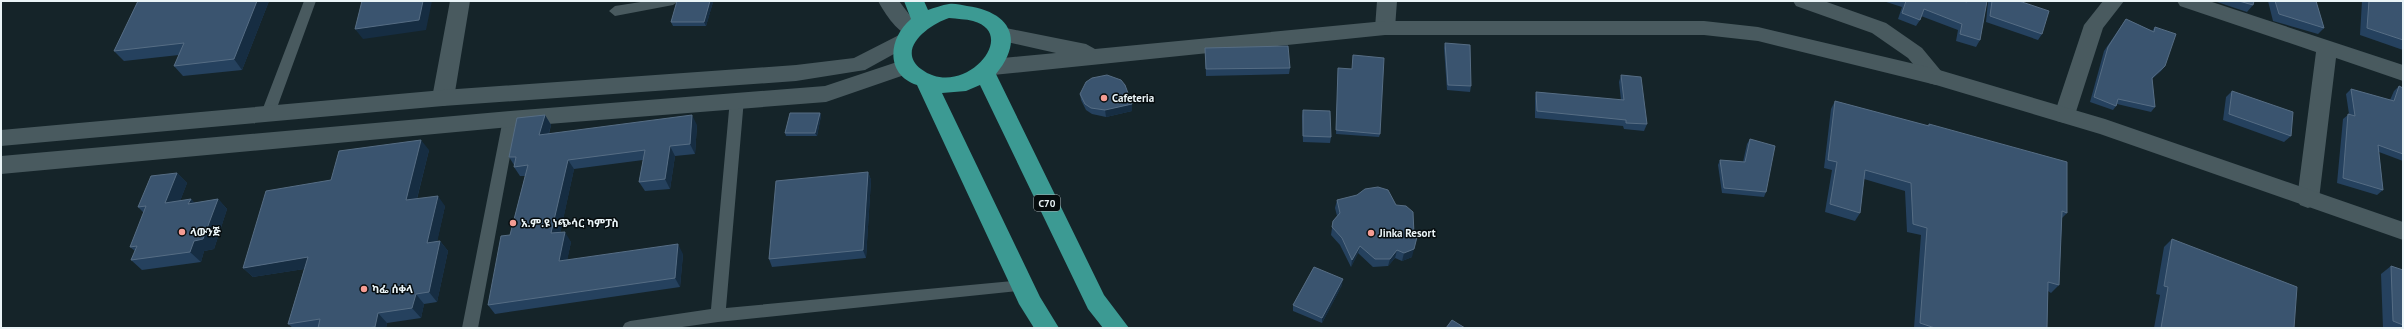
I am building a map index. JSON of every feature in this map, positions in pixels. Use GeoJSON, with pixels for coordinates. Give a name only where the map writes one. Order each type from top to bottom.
{"type":"FeatureCollection","features":[{"type":"Feature","properties":{"kind":"highway"},"geometry":{"type":"LineString","coordinates":[[913,30],[950,11],[965,11],[975,8],[989,19],[1001,34],[1003,45],[1000,56],[989,70],[971,80],[956,84],[941,85],[926,82],[915,76],[906,67],[902,58],[902,49],[913,30],[914,1]]}},
{"type":"Feature","properties":{"kind":"highway","name":"C70"},"geometry":{"type":"LineString","coordinates":[[989,70],[1096,302],[1116,328]]}},
{"type":"Feature","properties":{"kind":"highway"},"geometry":{"type":"LineString","coordinates":[[926,82],[1031,304],[1047,328]]}},
{"type":"Feature","properties":{"kind":"street"},"geometry":{"type":"LineString","coordinates":[[443,98],[460,1]]}},
{"type":"Feature","properties":{"kind":"street"},"geometry":{"type":"LineString","coordinates":[[1,138],[267,116],[443,98],[796,73],[858,65],[913,30],[888,1]]}},
{"type":"Feature","properties":{"kind":"street"},"geometry":{"type":"LineString","coordinates":[[1385,28],[1387,1]]}},
{"type":"Feature","properties":{"kind":"street"},"geometry":{"type":"LineString","coordinates":[[1803,1],[1879,28],[1915,53],[1936,77]]}},
{"type":"Feature","properties":{"kind":"street"},"geometry":{"type":"LineString","coordinates":[[2065,115],[2094,25],[2114,1]]}},
{"type":"Feature","properties":{"kind":"street"},"geometry":{"type":"LineString","coordinates":[[2187,1],[2403,73]]}},
{"type":"Feature","properties":{"kind":"street"},"geometry":{"type":"LineString","coordinates":[[989,70],[1385,28],[1704,28],[1758,34],[1936,77],[2105,127],[2403,231]]}},
{"type":"Feature","properties":{"kind":"street"},"geometry":{"type":"LineString","coordinates":[[1001,34],[1109,57]]}},
{"type":"Feature","properties":{"kind":"street"},"geometry":{"type":"LineString","coordinates":[[2308,199],[2327,48]]}},
{"type":"Feature","properties":{"kind":"street"},"geometry":{"type":"LineString","coordinates":[[1,165],[737,99],[826,94],[906,67]]}},
{"type":"Feature","properties":{"kind":"lane"},"geometry":{"type":"LineString","coordinates":[[267,116],[310,1]]}},
{"type":"Feature","properties":{"kind":"lane"},"geometry":{"type":"LineString","coordinates":[[615,11],[673,1]]}},
{"type":"Feature","properties":{"kind":"lane"},"geometry":{"type":"LineString","coordinates":[[718,315],[737,99]]}},
{"type":"Feature","properties":{"kind":"lane"},"geometry":{"type":"LineString","coordinates":[[470,328],[510,119]]}},
{"type":"Feature","properties":{"kind":"lane"},"geometry":{"type":"LineString","coordinates":[[630,328],[718,315],[1023,286]]}},
{"type":"Feature","properties":{"kind":"building"},"geometry":{"type":"Polygon","coordinates":[[[138,1],[257,1],[234,59],[174,66],[184,43],[114,51],[138,1]]]}},
{"type":"Feature","properties":{"kind":"building"},"geometry":{"type":"Polygon","coordinates":[[[362,1],[423,1],[419,20],[355,29],[362,1]]]}},
{"type":"Feature","properties":{"kind":"building"},"geometry":{"type":"Polygon","coordinates":[[[677,1],[710,1],[704,22],[671,22],[677,1]]]}},
{"type":"Feature","properties":{"kind":"building"},"geometry":{"type":"Polygon","coordinates":[[[1906,1],[1987,1],[1980,40],[1960,34],[1962,24],[1924,9],[1920,20],[1902,13],[1906,1]]]}},
{"type":"Feature","properties":{"kind":"building"},"geometry":{"type":"Polygon","coordinates":[[[1992,1],[2019,1],[2049,11],[2042,34],[1990,16],[1992,1]]]}},
{"type":"Feature","properties":{"kind":"building"},"geometry":{"type":"Polygon","coordinates":[[[2239,1],[2254,1],[2253,5],[2239,1]]]}},
{"type":"Feature","properties":{"kind":"building"},"geometry":{"type":"Polygon","coordinates":[[[2275,1],[2316,1],[2324,28],[2279,14],[2275,1]]]}},
{"type":"Feature","properties":{"kind":"building"},"geometry":{"type":"Polygon","coordinates":[[[2369,1],[2403,1],[2403,40],[2367,28],[2369,1]]]}},
{"type":"Feature","properties":{"kind":"building"},"geometry":{"type":"Polygon","coordinates":[[[2126,19],[2154,32],[2155,27],[2176,34],[2165,66],[2152,78],[2155,107],[2118,99],[2116,106],[2094,97],[2108,47],[2126,19]]]}},
{"type":"Feature","properties":{"kind":"building"},"geometry":{"type":"Polygon","coordinates":[[[1445,43],[1470,45],[1471,86],[1448,85],[1445,43]]]}},
{"type":"Feature","properties":{"kind":"building"},"geometry":{"type":"Polygon","coordinates":[[[1288,46],[1290,68],[1206,69],[1205,48],[1288,46]]]}},
{"type":"Feature","properties":{"kind":"building"},"geometry":{"type":"Polygon","coordinates":[[[1353,55],[1384,58],[1380,134],[1336,130],[1338,68],[1352,69],[1353,55]]]}},
{"type":"Feature","properties":{"kind":"building","name":"Cafeteria"},"geometry":{"type":"Polygon","coordinates":[[[1107,75],[1121,80],[1125,85],[1132,104],[1105,110],[1091,108],[1085,104],[1080,94],[1086,82],[1092,78],[1107,75]]]}},
{"type":"Feature","properties":{"kind":"building"},"geometry":{"type":"Polygon","coordinates":[[[1621,75],[1641,77],[1647,124],[1626,123],[1626,120],[1537,111],[1536,92],[1624,100],[1621,75]]]}},
{"type":"Feature","properties":{"kind":"building"},"geometry":{"type":"Polygon","coordinates":[[[2399,86],[2403,88],[2403,154],[2378,145],[2383,190],[2343,178],[2348,114],[2355,116],[2351,89],[2394,101],[2399,86]]]}},
{"type":"Feature","properties":{"kind":"building"},"geometry":{"type":"Polygon","coordinates":[[[2232,91],[2293,112],[2291,136],[2229,114],[2232,91]]]}},
{"type":"Feature","properties":{"kind":"building"},"geometry":{"type":"Polygon","coordinates":[[[1835,101],[1929,126],[1929,124],[2067,162],[2067,213],[2062,211],[2059,285],[2048,282],[2047,328],[1935,328],[1920,323],[1927,228],[1913,224],[1911,183],[1865,170],[1860,213],[1830,204],[1837,162],[1828,160],[1835,101]]]}},
{"type":"Feature","properties":{"kind":"building"},"geometry":{"type":"Polygon","coordinates":[[[1303,110],[1330,111],[1331,137],[1303,136],[1303,110]]]}},
{"type":"Feature","properties":{"kind":"building"},"geometry":{"type":"Polygon","coordinates":[[[790,113],[820,113],[815,133],[785,133],[790,113]]]}},
{"type":"Feature","properties":{"kind":"building"},"geometry":{"type":"Polygon","coordinates":[[[545,115],[539,135],[692,115],[690,144],[670,146],[665,179],[639,182],[645,150],[568,160],[551,233],[565,232],[559,261],[678,244],[675,278],[488,305],[501,236],[510,235],[528,165],[514,167],[516,157],[509,157],[517,118],[545,115]]]}},
{"type":"Feature","properties":{"kind":"building"},"geometry":{"type":"Polygon","coordinates":[[[1750,139],[1775,146],[1766,192],[1724,188],[1720,160],[1745,162],[1750,139]]]}},
{"type":"Feature","properties":{"kind":"building"},"geometry":{"type":"Polygon","coordinates":[[[421,140],[406,200],[438,196],[427,243],[440,241],[429,292],[416,294],[412,308],[378,313],[375,327],[318,328],[320,319],[288,324],[308,257],[243,268],[266,191],[331,180],[339,151],[421,140]]]}},
{"type":"Feature","properties":{"kind":"building"},"geometry":{"type":"Polygon","coordinates":[[[868,172],[863,250],[769,259],[776,181],[868,172]]]}},
{"type":"Feature","properties":{"kind":"building"},"geometry":{"type":"Polygon","coordinates":[[[177,173],[165,203],[191,199],[188,204],[218,199],[203,239],[194,241],[190,252],[131,260],[137,246],[130,247],[146,206],[138,207],[151,176],[177,173]]]}},
{"type":"Feature","properties":{"kind":"building","name":"Jinka Resort"},"geometry":{"type":"Polygon","coordinates":[[[1378,187],[1388,190],[1396,205],[1406,206],[1413,212],[1414,234],[1417,237],[1414,249],[1404,253],[1397,250],[1390,259],[1375,259],[1360,246],[1352,260],[1342,238],[1332,227],[1333,221],[1340,213],[1337,200],[1357,195],[1365,189],[1378,187]]]}},
{"type":"Feature","properties":{"kind":"building"},"geometry":{"type":"Polygon","coordinates":[[[2172,239],[2297,287],[2294,328],[2161,328],[2168,287],[2164,286],[2172,239]]]}},
{"type":"Feature","properties":{"kind":"building"},"geometry":{"type":"Polygon","coordinates":[[[2391,266],[2403,270],[2403,325],[2393,321],[2391,266]]]}},
{"type":"Feature","properties":{"kind":"building"},"geometry":{"type":"Polygon","coordinates":[[[1314,267],[1343,279],[1322,318],[1293,305],[1314,267]]]}},
{"type":"Feature","properties":{"kind":"building"},"geometry":{"type":"Polygon","coordinates":[[[1452,320],[1465,328],[1446,328],[1452,320]]]}},
{"type":"Feature","properties":{"kind":"place","name":"Cafeteria"},"geometry":{"type":"Point","coordinates":[1104,98]}},
{"type":"Feature","properties":{"kind":"place","name":"አ.ም.ዩ ነጭሳር ካምፓስ"},"geometry":{"type":"Point","coordinates":[513,223]}},
{"type":"Feature","properties":{"kind":"place","name":"ላውንጅ"},"geometry":{"type":"Point","coordinates":[182,232]}},
{"type":"Feature","properties":{"kind":"place","name":"Jinka Resort"},"geometry":{"type":"Point","coordinates":[1371,233]}},
{"type":"Feature","properties":{"kind":"place","name":"ካፌ ሰቀላ"},"geometry":{"type":"Point","coordinates":[364,289]}}]}
